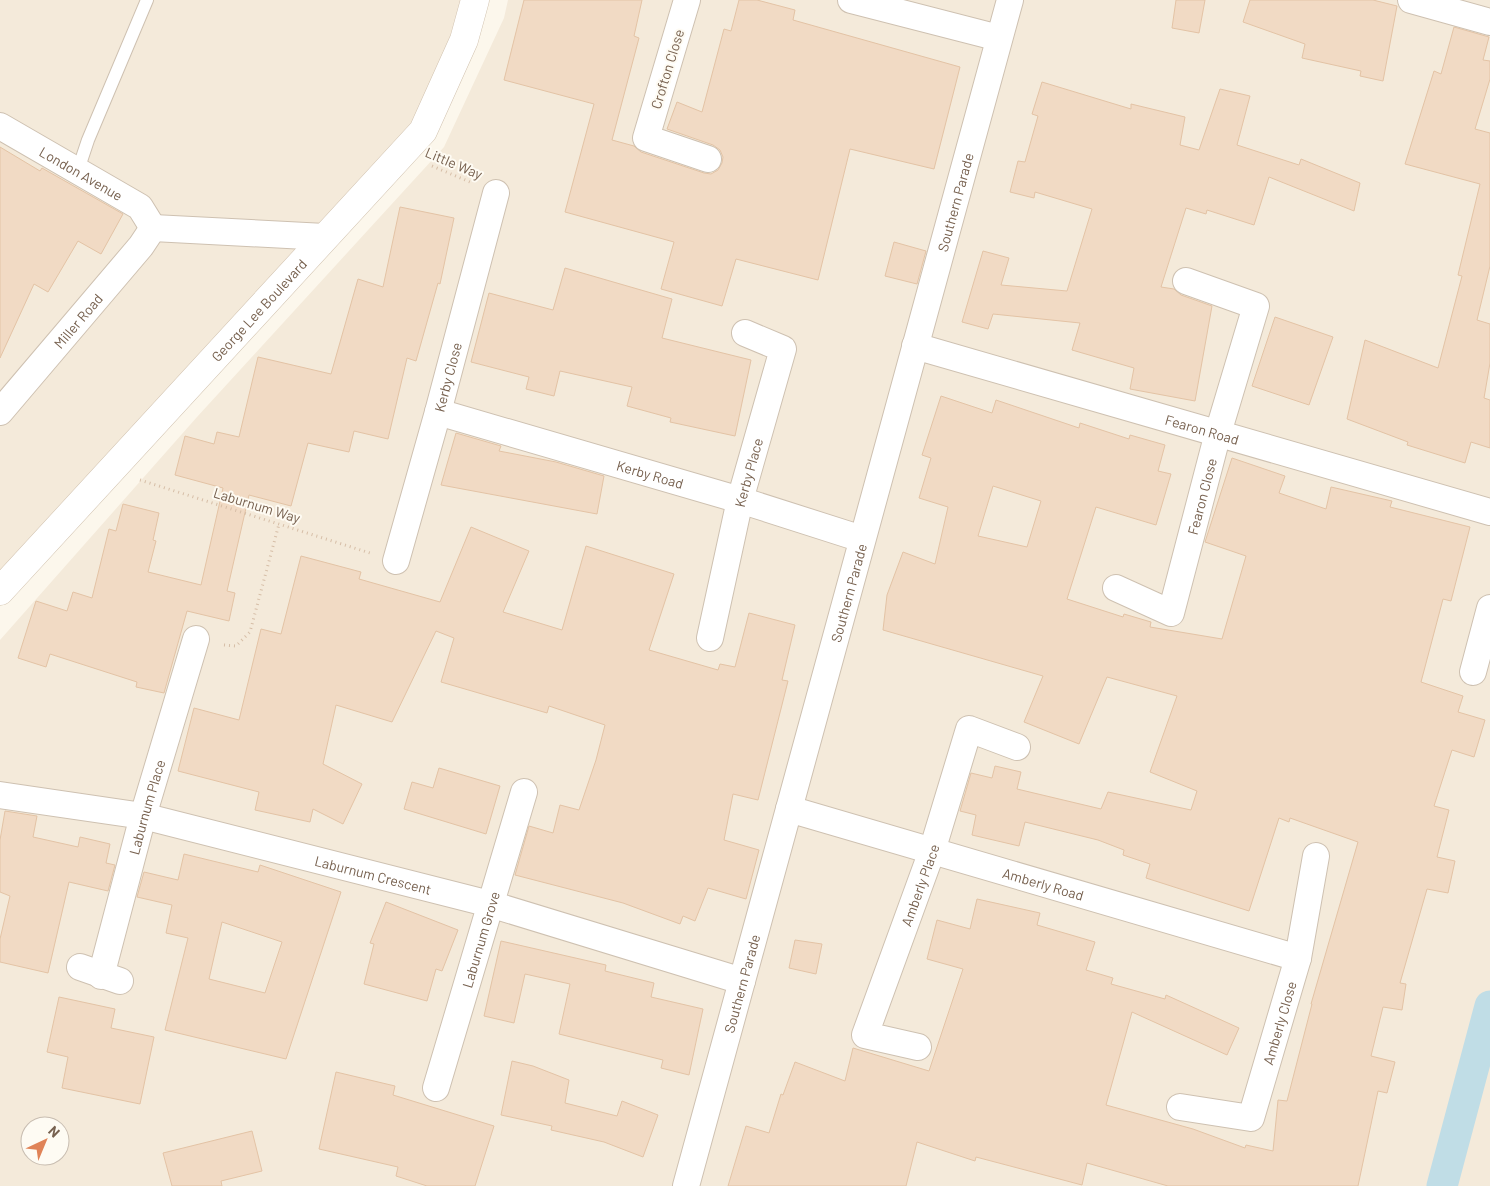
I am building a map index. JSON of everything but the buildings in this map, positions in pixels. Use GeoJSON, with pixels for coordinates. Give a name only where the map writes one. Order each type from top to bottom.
{"type":"FeatureCollection","features":[{"type":"Feature","properties":{"kind":"main road","name":"George Lee Boulevard"},"geometry":{"type":"LineString","coordinates":[[0,592],[423,131],[464,40],[475,0]]}},
{"type":"Feature","properties":{"kind":"street","name":"Crofton Close"},"geometry":{"type":"LineString","coordinates":[[687,0],[646,138],[708,159]]}},
{"type":"Feature","properties":{"kind":"street"},"geometry":{"type":"LineString","coordinates":[[851,0],[999,38]]}},
{"type":"Feature","properties":{"kind":"street","name":"Southern Parade"},"geometry":{"type":"LineString","coordinates":[[686,1186],[1010,0]]}},
{"type":"Feature","properties":{"kind":"street"},"geometry":{"type":"LineString","coordinates":[[1411,0],[1490,22]]}},
{"type":"Feature","properties":{"kind":"street","name":"London Avenue"},"geometry":{"type":"LineString","coordinates":[[0,126],[140,207],[153,228]]}},
{"type":"Feature","properties":{"kind":"street","name":"Kerby Close"},"geometry":{"type":"LineString","coordinates":[[396,561],[496,193]]}},
{"type":"Feature","properties":{"kind":"street"},"geometry":{"type":"LineString","coordinates":[[153,228],[325,237]]}},
{"type":"Feature","properties":{"kind":"street","name":"Miller Road"},"geometry":{"type":"LineString","coordinates":[[3,404],[141,246],[153,228]]}},
{"type":"Feature","properties":{"kind":"street","name":"Fearon Close"},"geometry":{"type":"LineString","coordinates":[[1116,588],[1171,613],[1218,433],[1256,306],[1186,281]]}},
{"type":"Feature","properties":{"kind":"street","name":"Kerby Place"},"geometry":{"type":"LineString","coordinates":[[710,638],[740,500],[783,349],[745,333]]}},
{"type":"Feature","properties":{"kind":"street","name":"Fearon Road"},"geometry":{"type":"LineString","coordinates":[[915,346],[1490,512]]}},
{"type":"Feature","properties":{"kind":"street","name":"Kerby Road"},"geometry":{"type":"LineString","coordinates":[[438,412],[740,500],[862,539]]}},
{"type":"Feature","properties":{"kind":"street"},"geometry":{"type":"LineString","coordinates":[[1473,672],[1490,608]]}},
{"type":"Feature","properties":{"kind":"street","name":"Laburnum Place"},"geometry":{"type":"LineString","coordinates":[[100,975],[143,816],[196,639]]}},
{"type":"Feature","properties":{"kind":"street","name":"Amberly Place"},"geometry":{"type":"LineString","coordinates":[[918,1046],[865,1035],[932,851],[969,729],[1017,746]]}},
{"type":"Feature","properties":{"kind":"street","name":"Laburnum Grove"},"geometry":{"type":"LineString","coordinates":[[436,1088],[524,792]]}},
{"type":"Feature","properties":{"kind":"street","name":"Laburnum Crescent"},"geometry":{"type":"LineString","coordinates":[[0,795],[143,816],[490,904],[742,981]]}},
{"type":"Feature","properties":{"kind":"street","name":"Amberly Road"},"geometry":{"type":"LineString","coordinates":[[789,809],[1298,958]]}},
{"type":"Feature","properties":{"kind":"street","name":"Amberly Close"},"geometry":{"type":"LineString","coordinates":[[1180,1107],[1251,1118],[1298,958],[1316,856]]}},
{"type":"Feature","properties":{"kind":"lane"},"geometry":{"type":"LineString","coordinates":[[78,170],[88,140],[147,0]]}},
{"type":"Feature","properties":{"kind":"path","name":"Little Way"},"geometry":{"type":"LineString","coordinates":[[403,153],[496,193]]}},
{"type":"Feature","properties":{"kind":"path","name":"Laburnum Way"},"geometry":{"type":"LineString","coordinates":[[110,471],[396,561]]}},
{"type":"Feature","properties":{"kind":"path"},"geometry":{"type":"LineString","coordinates":[[196,639],[236,646],[250,632],[279,524]]}},
{"type":"Feature","properties":{"kind":"shaded area"},"geometry":{"type":"Polygon","coordinates":[[[0,0],[471,0],[423,131],[0,591],[0,0]]]}},
{"type":"Feature","properties":{"kind":"shaded area"},"geometry":{"type":"Polygon","coordinates":[[[508,0],[1490,0],[1490,1186],[0,1186],[0,640],[197,417],[444,147],[504,18],[508,0]]]}},
{"type":"Feature","properties":{"kind":"waterway"},"geometry":{"type":"LineString","coordinates":[[1442,1186],[1490,1006]]}}]}
